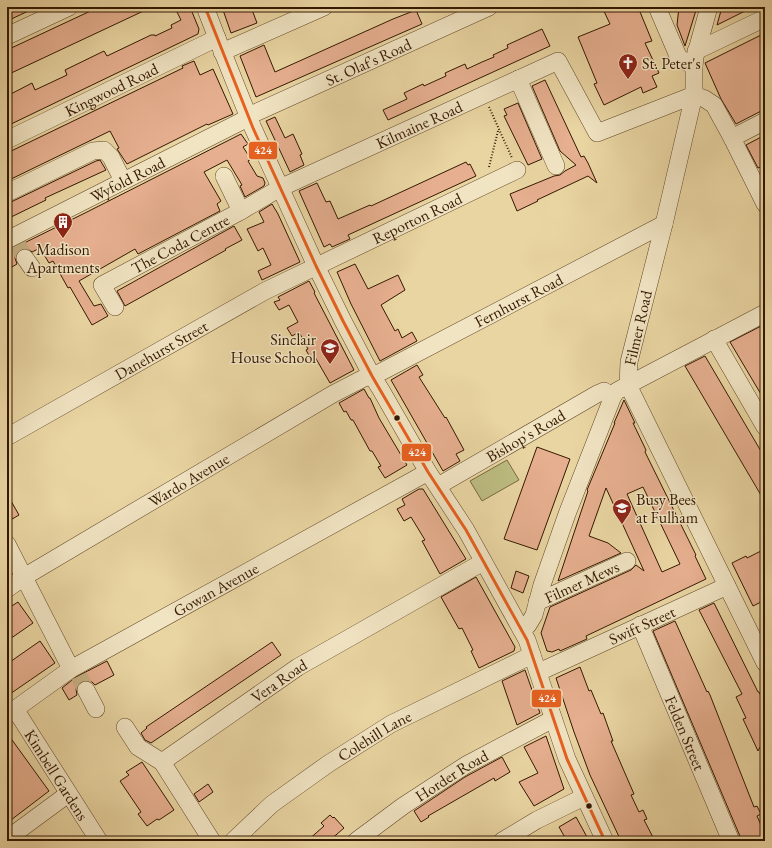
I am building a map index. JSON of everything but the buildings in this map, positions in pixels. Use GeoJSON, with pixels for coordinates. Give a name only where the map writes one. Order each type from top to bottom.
{"type":"FeatureCollection","features":[{"type":"Feature","properties":{"kind":"street"},"geometry":{"type":"LineString","coordinates":[[7,36],[69,7]]}},
{"type":"Feature","properties":{"kind":"street"},"geometry":{"type":"LineString","coordinates":[[205,7],[249,118],[316,266],[372,376],[428,472],[466,530],[527,640],[567,758],[605,841]]}},
{"type":"Feature","properties":{"kind":"street","name":"Kingwood Road"},"geometry":{"type":"LineString","coordinates":[[7,140],[219,45],[324,7]]}},
{"type":"Feature","properties":{"kind":"street","name":"St. Olaf's Road"},"geometry":{"type":"LineString","coordinates":[[249,118],[255,113],[272,105],[489,7]]}},
{"type":"Feature","properties":{"kind":"street"},"geometry":{"type":"LineString","coordinates":[[656,7],[678,56],[681,59],[695,58],[765,18]]}},
{"type":"Feature","properties":{"kind":"street","name":"Filmer Road"},"geometry":{"type":"LineString","coordinates":[[613,396],[628,384],[629,362],[664,224],[694,95],[695,58],[709,7]]}},
{"type":"Feature","properties":{"kind":"street","name":"Kilmaine Road"},"geometry":{"type":"LineString","coordinates":[[280,188],[558,61],[597,133],[694,95]]}},
{"type":"Feature","properties":{"kind":"street"},"geometry":{"type":"LineString","coordinates":[[518,79],[556,166]]}},
{"type":"Feature","properties":{"kind":"street"},"geometry":{"type":"LineString","coordinates":[[694,95],[705,98],[714,105],[765,204]]}},
{"type":"Feature","properties":{"kind":"street","name":"Wyfold Road"},"geometry":{"type":"LineString","coordinates":[[12,240],[249,118]]}},
{"type":"Feature","properties":{"kind":"street"},"geometry":{"type":"LineString","coordinates":[[732,138],[765,121]]}},
{"type":"Feature","properties":{"kind":"street"},"geometry":{"type":"LineString","coordinates":[[7,193],[93,151],[104,150],[111,157],[123,182]]}},
{"type":"Feature","properties":{"kind":"street","name":"Reporton Road"},"geometry":{"type":"LineString","coordinates":[[316,266],[517,170]]}},
{"type":"Feature","properties":{"kind":"street"},"geometry":{"type":"LineString","coordinates":[[224,176],[241,211]]}},
{"type":"Feature","properties":{"kind":"street","name":"The Coda Centre"},"geometry":{"type":"LineString","coordinates":[[114,307],[102,285],[241,211],[280,188]]}},
{"type":"Feature","properties":{"kind":"street","name":"Fernhurst Road"},"geometry":{"type":"LineString","coordinates":[[372,376],[664,224]]}},
{"type":"Feature","properties":{"kind":"street","name":"Danehurst Street"},"geometry":{"type":"LineString","coordinates":[[7,437],[258,295],[316,266]]}},
{"type":"Feature","properties":{"kind":"street"},"geometry":{"type":"LineString","coordinates":[[765,313],[628,384],[765,663]]}},
{"type":"Feature","properties":{"kind":"street"},"geometry":{"type":"LineString","coordinates":[[714,340],[765,427]]}},
{"type":"Feature","properties":{"kind":"street","name":"Wardo Avenue"},"geometry":{"type":"LineString","coordinates":[[7,589],[24,577],[333,394],[364,378],[372,376]]}},
{"type":"Feature","properties":{"kind":"street","name":"Bishop's Road"},"geometry":{"type":"LineString","coordinates":[[438,486],[474,461],[597,394],[604,391],[613,396]]}},
{"type":"Feature","properties":{"kind":"street"},"geometry":{"type":"LineString","coordinates":[[521,630],[532,620],[567,514],[613,396]]}},
{"type":"Feature","properties":{"kind":"street","name":"Gowan Avenue"},"geometry":{"type":"LineString","coordinates":[[11,712],[78,676],[428,472]]}},
{"type":"Feature","properties":{"kind":"street"},"geometry":{"type":"LineString","coordinates":[[7,544],[96,709]]}},
{"type":"Feature","properties":{"kind":"street","name":"Filmer Mews"},"geometry":{"type":"LineString","coordinates":[[537,602],[627,561]]}},
{"type":"Feature","properties":{"kind":"street","name":"Vera Road"},"geometry":{"type":"LineString","coordinates":[[162,762],[298,667],[483,562]]}},
{"type":"Feature","properties":{"kind":"street","name":"Swift Street"},"geometry":{"type":"LineString","coordinates":[[539,672],[727,586]]}},
{"type":"Feature","properties":{"kind":"street","name":"Felden Street"},"geometry":{"type":"LineString","coordinates":[[640,625],[732,841]]}},
{"type":"Feature","properties":{"kind":"street","name":"Colehill Lane"},"geometry":{"type":"LineString","coordinates":[[233,841],[272,804],[340,756],[391,724],[532,655]]}},
{"type":"Feature","properties":{"kind":"street","name":"Kimbell Gardens"},"geometry":{"type":"LineString","coordinates":[[11,712],[99,841]]}},
{"type":"Feature","properties":{"kind":"street","name":"Horder Road"},"geometry":{"type":"LineString","coordinates":[[356,841],[402,806],[466,765],[554,719]]}},
{"type":"Feature","properties":{"kind":"street"},"geometry":{"type":"LineString","coordinates":[[124,727],[138,747],[162,762],[212,841]]}},
{"type":"Feature","properties":{"kind":"street"},"geometry":{"type":"LineString","coordinates":[[7,839],[68,794]]}},
{"type":"Feature","properties":{"kind":"street"},"geometry":{"type":"LineString","coordinates":[[502,841],[537,820],[584,797]]}},
{"type":"Feature","properties":{"kind":"path"},"geometry":{"type":"LineString","coordinates":[[483,95],[517,170]]}},
{"type":"Feature","properties":{"kind":"path"},"geometry":{"type":"LineString","coordinates":[[484,186],[499,129]]}},
{"type":"Feature","properties":{"kind":"green space"},"geometry":{"type":"Polygon","coordinates":[[[507,460],[519,480],[482,501],[470,481],[507,460]]]}},
{"type":"Feature","properties":{"kind":"tunnel"},"geometry":{"type":"LineString","coordinates":[[16,242],[25,258]]}},
{"type":"Feature","properties":{"kind":"tunnel"},"geometry":{"type":"LineString","coordinates":[[79,676],[86,690]]}},
{"type":"Feature","properties":{"kind":"transit line","name":"424"},"geometry":{"type":"LineString","coordinates":[[205,7],[253,128],[316,266],[343,321],[372,376],[428,472],[466,530],[527,640],[567,759],[605,841]]}},
{"type":"Feature","properties":{"kind":"place","name":"St. Peter's"},"geometry":{"type":"Point","coordinates":[628,80]}},
{"type":"Feature","properties":{"kind":"place","name":"Madison Apartments"},"geometry":{"type":"Point","coordinates":[63,239]}},
{"type":"Feature","properties":{"kind":"place","name":"Sinclair House School"},"geometry":{"type":"Point","coordinates":[330,365]}},
{"type":"Feature","properties":{"kind":"place","name":"Busy Bees at Fulham"},"geometry":{"type":"Point","coordinates":[622,525]}}]}
